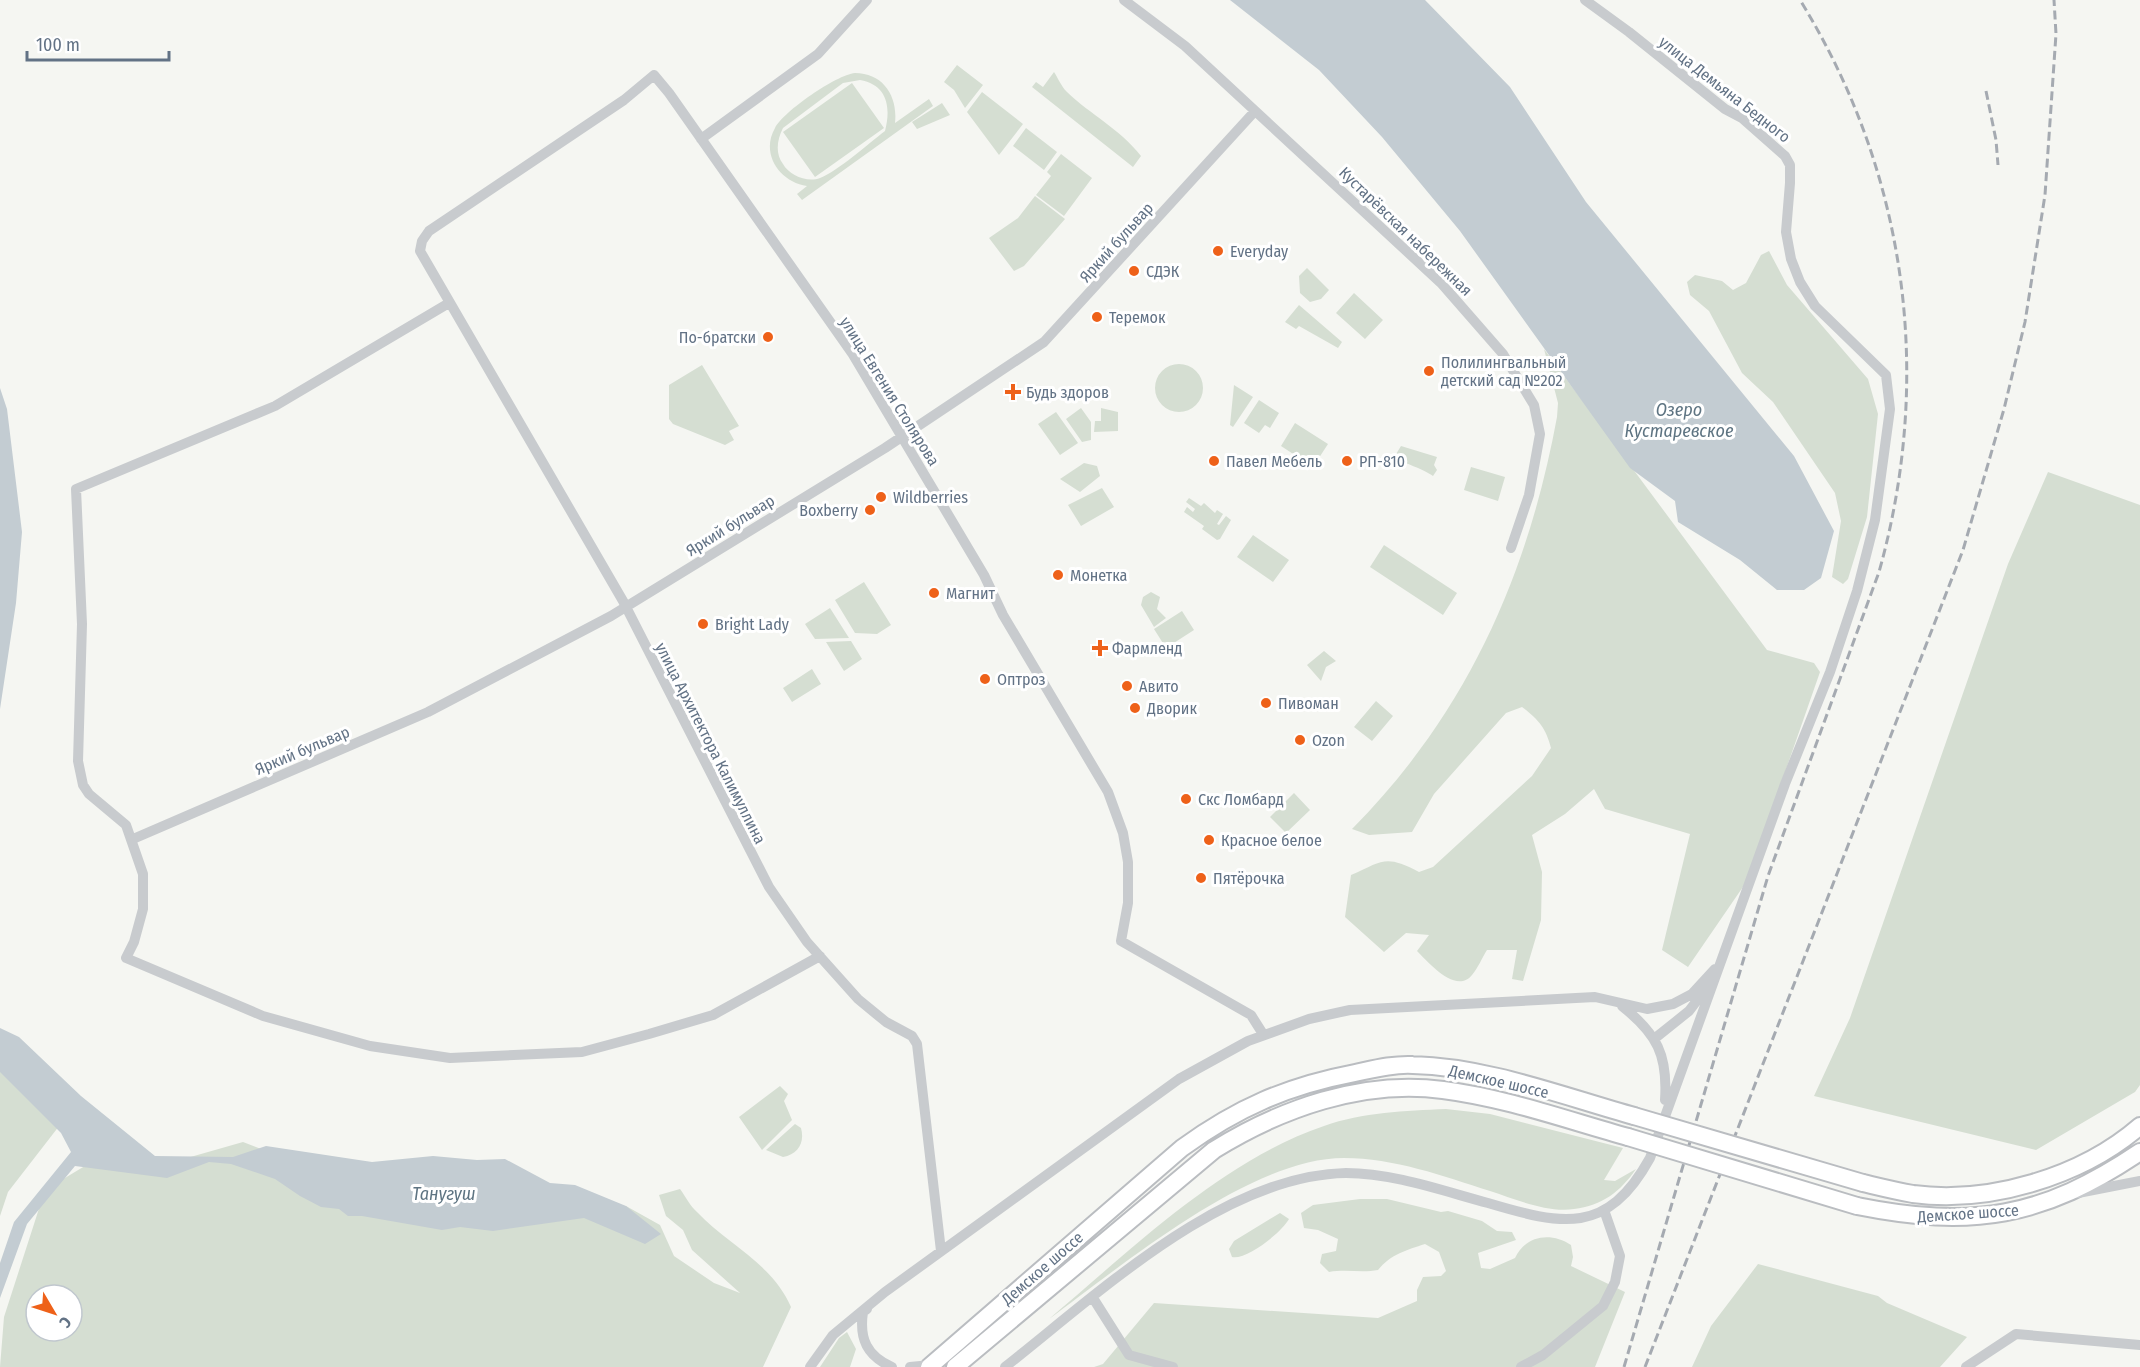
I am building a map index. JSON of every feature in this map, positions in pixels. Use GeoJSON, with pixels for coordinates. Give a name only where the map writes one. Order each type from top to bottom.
{"type":"FeatureCollection","features":[{"type":"Feature","properties":{"kind":"main road","name":"Демское шоссе"},"geometry":{"type":"LineString","coordinates":[[930,1366],[1182,1148],[1219,1121],[1292,1087],[1386,1067],[1412,1065],[1455,1069],[1634,1116],[1863,1183],[1913,1194],[1957,1195],[1991,1192],[2054,1175],[2078,1166],[2140,1126]]}},
{"type":"Feature","properties":{"kind":"main road","name":"Демское шоссе"},"geometry":{"type":"LineString","coordinates":[[955,1367],[1214,1150],[1246,1130],[1288,1112],[1341,1096],[1391,1089],[1440,1089],[1490,1098],[1857,1206],[1909,1217],[1948,1218],[2031,1208],[2066,1196],[2106,1175],[2140,1152]]}},
{"type":"Feature","properties":{"kind":"street"},"geometry":{"type":"LineString","coordinates":[[701,139],[818,54],[867,0]]}},
{"type":"Feature","properties":{"kind":"street","name":"Кустарёвская набережная"},"geometry":{"type":"LineString","coordinates":[[1124,0],[1180,42],[1447,288],[1499,348],[1532,400],[1539,419],[1540,439],[1528,495],[1511,548]]}},
{"type":"Feature","properties":{"kind":"street","name":"улица Демьяна Бедного"},"geometry":{"type":"LineString","coordinates":[[1585,0],[1725,109],[1742,118],[1785,156],[1790,165],[1786,232],[1791,259],[1800,282],[1815,306],[1886,375],[1890,409],[1885,456],[1875,520],[1857,591],[1830,672],[1785,784],[1722,959]]}},
{"type":"Feature","properties":{"kind":"street","name":"улица Евгения Столярова"},"geometry":{"type":"LineString","coordinates":[[422,241],[429,231],[624,100],[654,75],[850,351],[1108,792],[1123,833],[1128,862],[1128,903],[1121,941],[1251,1016],[1263,1034]]}},
{"type":"Feature","properties":{"kind":"street","name":"Яркий бульвар"},"geometry":{"type":"LineString","coordinates":[[133,839],[428,712],[626,607],[902,437],[1044,342],[1255,111]]}},
{"type":"Feature","properties":{"kind":"street","name":"улица Архитектора Калимуллина"},"geometry":{"type":"LineString","coordinates":[[422,241],[421,256],[626,607],[754,863],[788,916],[858,999],[886,1022],[912,1036],[917,1044],[941,1251]]}},
{"type":"Feature","properties":{"kind":"street"},"geometry":{"type":"LineString","coordinates":[[449,303],[275,406],[76,489],[82,624],[78,761],[80,776],[89,794],[126,825],[133,839],[143,874],[143,909],[134,942],[126,958],[262,1016],[370,1046],[450,1058],[582,1052],[713,1015],[820,956]]}},
{"type":"Feature","properties":{"kind":"street"},"geometry":{"type":"LineString","coordinates":[[810,1367],[833,1335],[885,1292],[1179,1079],[1263,1034],[1309,1019],[1350,1010],[1564,997],[1595,997],[1620,1005],[1647,1009],[1673,1004],[1692,994],[1722,959]]}},
{"type":"Feature","properties":{"kind":"street"},"geometry":{"type":"LineString","coordinates":[[1654,1039],[1689,1011],[1710,982],[1722,959]]}},
{"type":"Feature","properties":{"kind":"street"},"geometry":{"type":"LineString","coordinates":[[1005,1367],[1093,1298],[1203,1218],[1242,1198],[1277,1184],[1309,1176],[1348,1173],[1391,1178],[1533,1216],[1560,1221],[1580,1218],[1604,1210],[1635,1185],[1650,1158],[1664,1112],[1722,959]]}},
{"type":"Feature","properties":{"kind":"street"},"geometry":{"type":"LineString","coordinates":[[1620,1005],[1645,1025],[1654,1039],[1666,1073],[1664,1112]]}},
{"type":"Feature","properties":{"kind":"street"},"geometry":{"type":"LineString","coordinates":[[2066,1196],[2140,1181]]}},
{"type":"Feature","properties":{"kind":"street"},"geometry":{"type":"LineString","coordinates":[[1521,1367],[1543,1355],[1603,1306],[1615,1282],[1620,1256],[1604,1210]]}},
{"type":"Feature","properties":{"kind":"street"},"geometry":{"type":"LineString","coordinates":[[885,1292],[863,1312],[860,1330],[866,1348],[876,1360],[892,1367]]}},
{"type":"Feature","properties":{"kind":"street"},"geometry":{"type":"LineString","coordinates":[[1093,1298],[1129,1355],[1173,1367]]}},
{"type":"Feature","properties":{"kind":"street"},"geometry":{"type":"LineString","coordinates":[[1965,1367],[2016,1334],[2140,1345]]}},
{"type":"Feature","properties":{"kind":"street"},"geometry":{"type":"LineString","coordinates":[[910,1367],[930,1366]]}},
{"type":"Feature","properties":{"kind":"shaded area"},"geometry":{"type":"Polygon","coordinates":[[[957,65],[983,85],[965,108],[954,90],[944,82],[957,65]]]}},
{"type":"Feature","properties":{"kind":"shaded area"},"geometry":{"type":"Polygon","coordinates":[[[1054,72],[1067,92],[1133,146],[1141,156],[1133,167],[1032,87],[1036,82],[1043,87],[1054,72]]]}},
{"type":"Feature","properties":{"kind":"shaded area"},"geometry":{"type":"Polygon","coordinates":[[[865,74],[881,82],[891,95],[895,123],[929,99],[933,106],[802,200],[797,194],[807,186],[788,179],[775,165],[771,157],[771,138],[780,121],[799,104],[846,75],[865,74]],[[860,80],[843,83],[783,128],[779,137],[778,151],[780,160],[789,172],[804,179],[820,178],[844,163],[885,131],[888,114],[885,99],[877,87],[860,80]]]}},
{"type":"Feature","properties":{"kind":"shaded area"},"geometry":{"type":"Polygon","coordinates":[[[852,83],[884,128],[815,177],[783,132],[852,83]]]}},
{"type":"Feature","properties":{"kind":"shaded area"},"geometry":{"type":"Polygon","coordinates":[[[982,92],[1023,124],[999,155],[967,112],[982,92]]]}},
{"type":"Feature","properties":{"kind":"shaded area"},"geometry":{"type":"Polygon","coordinates":[[[942,103],[950,115],[917,129],[912,122],[942,103]]]}},
{"type":"Feature","properties":{"kind":"shaded area"},"geometry":{"type":"Polygon","coordinates":[[[1026,128],[1057,152],[1044,170],[1013,146],[1026,128]]]}},
{"type":"Feature","properties":{"kind":"shaded area"},"geometry":{"type":"Polygon","coordinates":[[[1061,154],[1092,178],[1064,216],[1036,195],[1051,176],[1047,172],[1061,154]]]}},
{"type":"Feature","properties":{"kind":"shaded area"},"geometry":{"type":"Polygon","coordinates":[[[1035,196],[1065,219],[1024,266],[1014,271],[989,238],[1018,218],[1035,196]]]}},
{"type":"Feature","properties":{"kind":"shaded area"},"geometry":{"type":"Polygon","coordinates":[[[1769,251],[1787,285],[1868,379],[1878,414],[1867,517],[1848,579],[1843,584],[1832,577],[1841,521],[1835,493],[1773,402],[1742,373],[1709,311],[1690,295],[1687,282],[1695,275],[1722,281],[1733,290],[1746,283],[1761,255],[1769,251]]]}},
{"type":"Feature","properties":{"kind":"shaded area"},"geometry":{"type":"Polygon","coordinates":[[[1307,268],[1329,290],[1321,299],[1310,302],[1300,293],[1299,276],[1307,268]]]}},
{"type":"Feature","properties":{"kind":"shaded area"},"geometry":{"type":"Polygon","coordinates":[[[1354,293],[1383,320],[1365,339],[1336,313],[1354,293]]]}},
{"type":"Feature","properties":{"kind":"shaded area"},"geometry":{"type":"Polygon","coordinates":[[[1299,305],[1342,342],[1338,348],[1299,326],[1296,329],[1285,322],[1299,305]]]}},
{"type":"Feature","properties":{"kind":"shaded area"},"geometry":{"type":"Polygon","coordinates":[[[1544,349],[1767,650],[1814,663],[1820,672],[1747,881],[1688,967],[1662,950],[1690,834],[1605,809],[1594,789],[1565,814],[1532,835],[1542,872],[1541,920],[1523,981],[1512,979],[1517,950],[1487,950],[1472,975],[1465,980],[1458,981],[1443,975],[1417,951],[1429,935],[1406,933],[1384,952],[1345,917],[1351,875],[1378,863],[1391,861],[1419,872],[1433,867],[1532,776],[1551,748],[1541,725],[1522,707],[1506,713],[1434,794],[1412,832],[1369,835],[1352,829],[1393,784],[1428,738],[1460,689],[1487,639],[1510,586],[1529,532],[1545,475],[1557,417],[1558,403],[1544,349]]]}},
{"type":"Feature","properties":{"kind":"shaded area"},"geometry":{"type":"Polygon","coordinates":[[[1179,364],[1196,371],[1203,388],[1196,405],[1179,412],[1162,405],[1155,388],[1162,371],[1179,364]]]}},
{"type":"Feature","properties":{"kind":"shaded area"},"geometry":{"type":"Polygon","coordinates":[[[702,365],[739,426],[729,431],[734,440],[725,445],[673,424],[669,419],[669,385],[702,365]]]}},
{"type":"Feature","properties":{"kind":"shaded area"},"geometry":{"type":"Polygon","coordinates":[[[1234,385],[1253,397],[1233,427],[1230,425],[1234,385]]]}},
{"type":"Feature","properties":{"kind":"shaded area"},"geometry":{"type":"Polygon","coordinates":[[[1259,400],[1279,413],[1270,428],[1265,425],[1259,433],[1244,423],[1259,400]]]}},
{"type":"Feature","properties":{"kind":"shaded area"},"geometry":{"type":"Polygon","coordinates":[[[1081,408],[1091,422],[1091,440],[1082,442],[1066,419],[1081,408]]]}},
{"type":"Feature","properties":{"kind":"shaded area"},"geometry":{"type":"Polygon","coordinates":[[[1101,408],[1118,412],[1118,431],[1094,432],[1095,421],[1101,421],[1101,408]]]}},
{"type":"Feature","properties":{"kind":"shaded area"},"geometry":{"type":"Polygon","coordinates":[[[1056,412],[1078,443],[1060,455],[1038,424],[1056,412]]]}},
{"type":"Feature","properties":{"kind":"shaded area"},"geometry":{"type":"Polygon","coordinates":[[[1295,423],[1328,444],[1313,467],[1281,446],[1295,423]]]}},
{"type":"Feature","properties":{"kind":"shaded area"},"geometry":{"type":"Polygon","coordinates":[[[1401,446],[1437,457],[1434,465],[1437,470],[1433,476],[1393,459],[1401,446]]]}},
{"type":"Feature","properties":{"kind":"shaded area"},"geometry":{"type":"Polygon","coordinates":[[[1084,463],[1097,466],[1100,476],[1080,492],[1060,479],[1084,463]]]}},
{"type":"Feature","properties":{"kind":"shaded area"},"geometry":{"type":"Polygon","coordinates":[[[1471,467],[1505,477],[1498,501],[1464,490],[1471,467]]]}},
{"type":"Feature","properties":{"kind":"shaded area"},"geometry":{"type":"Polygon","coordinates":[[[2048,472],[2140,505],[2140,1085],[2135,1092],[2036,1150],[1814,1096],[1850,1018],[2008,564],[2048,472]]]}},
{"type":"Feature","properties":{"kind":"shaded area"},"geometry":{"type":"Polygon","coordinates":[[[1102,488],[1114,507],[1081,526],[1068,505],[1102,488]]]}},
{"type":"Feature","properties":{"kind":"shaded area"},"geometry":{"type":"Polygon","coordinates":[[[1189,498],[1201,506],[1204,503],[1215,513],[1217,510],[1223,514],[1217,524],[1219,525],[1226,516],[1231,520],[1220,539],[1217,540],[1202,529],[1204,526],[1184,512],[1187,507],[1193,512],[1195,509],[1186,502],[1189,498]]]}},
{"type":"Feature","properties":{"kind":"shaded area"},"geometry":{"type":"Polygon","coordinates":[[[1253,535],[1289,560],[1273,582],[1237,557],[1253,535]]]}},
{"type":"Feature","properties":{"kind":"shaded area"},"geometry":{"type":"Polygon","coordinates":[[[1384,545],[1457,593],[1443,615],[1370,567],[1384,545]]]}},
{"type":"Feature","properties":{"kind":"shaded area"},"geometry":{"type":"Polygon","coordinates":[[[864,582],[891,625],[877,634],[855,633],[835,600],[864,582]]]}},
{"type":"Feature","properties":{"kind":"shaded area"},"geometry":{"type":"Polygon","coordinates":[[[1151,592],[1160,597],[1157,609],[1166,618],[1154,627],[1141,605],[1143,597],[1151,592]]]}},
{"type":"Feature","properties":{"kind":"shaded area"},"geometry":{"type":"Polygon","coordinates":[[[830,608],[849,638],[815,639],[805,624],[830,608]]]}},
{"type":"Feature","properties":{"kind":"shaded area"},"geometry":{"type":"Polygon","coordinates":[[[1182,611],[1194,630],[1166,648],[1154,629],[1182,611]]]}},
{"type":"Feature","properties":{"kind":"shaded area"},"geometry":{"type":"Polygon","coordinates":[[[851,641],[862,659],[844,671],[826,642],[851,641]]]}},
{"type":"Feature","properties":{"kind":"shaded area"},"geometry":{"type":"Polygon","coordinates":[[[1324,651],[1336,661],[1326,667],[1321,681],[1307,665],[1324,651]]]}},
{"type":"Feature","properties":{"kind":"shaded area"},"geometry":{"type":"Polygon","coordinates":[[[812,669],[821,684],[792,702],[783,688],[812,669]]]}},
{"type":"Feature","properties":{"kind":"shaded area"},"geometry":{"type":"Polygon","coordinates":[[[1376,701],[1393,716],[1372,741],[1354,727],[1376,701]]]}},
{"type":"Feature","properties":{"kind":"shaded area"},"geometry":{"type":"Polygon","coordinates":[[[1294,793],[1310,810],[1286,833],[1270,817],[1294,793]]]}},
{"type":"Feature","properties":{"kind":"shaded area"},"geometry":{"type":"Polygon","coordinates":[[[0,1059],[63,1121],[8,1192],[0,1216],[0,1059]]]}},
{"type":"Feature","properties":{"kind":"shaded area"},"geometry":{"type":"Polygon","coordinates":[[[780,1086],[788,1094],[784,1101],[792,1120],[762,1150],[739,1117],[780,1086]]]}},
{"type":"Feature","properties":{"kind":"shaded area"},"geometry":{"type":"Polygon","coordinates":[[[1446,1109],[1490,1114],[1623,1148],[1604,1180],[1615,1181],[1636,1169],[1617,1191],[1602,1201],[1593,1205],[1564,1210],[1531,1204],[1400,1164],[1344,1158],[1307,1163],[1269,1176],[1189,1218],[1049,1319],[1179,1210],[1213,1184],[1249,1161],[1286,1142],[1339,1121],[1384,1113],[1446,1109]]]}},
{"type":"Feature","properties":{"kind":"shaded area"},"geometry":{"type":"Polygon","coordinates":[[[795,1124],[801,1128],[802,1138],[799,1147],[793,1153],[783,1157],[766,1150],[795,1124]]]}},
{"type":"Feature","properties":{"kind":"shaded area"},"geometry":{"type":"Polygon","coordinates":[[[243,1142],[356,1186],[626,1206],[660,1225],[674,1256],[714,1283],[740,1293],[692,1250],[683,1230],[666,1216],[659,1195],[680,1189],[692,1207],[709,1224],[761,1266],[783,1291],[791,1307],[763,1367],[0,1367],[4,1317],[45,1190],[118,1146],[173,1162],[243,1142]]]}},
{"type":"Feature","properties":{"kind":"shaded area"},"geometry":{"type":"Polygon","coordinates":[[[1360,1199],[1387,1199],[1441,1212],[1448,1211],[1482,1221],[1497,1231],[1512,1232],[1516,1240],[1478,1253],[1481,1268],[1490,1269],[1515,1258],[1520,1250],[1532,1240],[1555,1238],[1571,1245],[1573,1257],[1571,1266],[1625,1292],[1595,1367],[1094,1367],[1103,1364],[1154,1303],[1378,1318],[1417,1301],[1417,1290],[1423,1277],[1441,1276],[1446,1271],[1439,1252],[1425,1244],[1394,1256],[1378,1270],[1329,1272],[1320,1263],[1322,1254],[1336,1251],[1338,1239],[1318,1230],[1304,1228],[1301,1213],[1313,1205],[1360,1199]]]}},
{"type":"Feature","properties":{"kind":"shaded area"},"geometry":{"type":"Polygon","coordinates":[[[1280,1213],[1289,1219],[1279,1231],[1255,1250],[1232,1257],[1229,1249],[1234,1241],[1280,1213]]]}},
{"type":"Feature","properties":{"kind":"shaded area"},"geometry":{"type":"Polygon","coordinates":[[[1758,1264],[1878,1296],[1887,1303],[1967,1337],[1940,1367],[1692,1367],[1711,1326],[1758,1264]]]}},
{"type":"Feature","properties":{"kind":"shaded area"},"geometry":{"type":"Polygon","coordinates":[[[847,1332],[856,1349],[850,1367],[820,1367],[839,1338],[847,1332]]]}},
{"type":"Feature","properties":{"kind":"water","name":"Озеро Кустаревское"},"geometry":{"type":"Polygon","coordinates":[[[1230,0],[1425,0],[1510,87],[1586,202],[1794,456],[1834,531],[1821,578],[1804,590],[1777,590],[1740,560],[1678,522],[1675,501],[1630,468],[1460,231],[1382,137],[1319,70],[1230,0]]]}},
{"type":"Feature","properties":{"kind":"water"},"geometry":{"type":"Polygon","coordinates":[[[0,388],[7,409],[22,532],[16,603],[0,709],[0,388]]]}},
{"type":"Feature","properties":{"kind":"water","name":"Танугуш"},"geometry":{"type":"Polygon","coordinates":[[[0,1028],[19,1037],[81,1096],[155,1156],[233,1157],[266,1146],[372,1162],[433,1156],[477,1160],[505,1159],[550,1183],[575,1185],[626,1206],[661,1234],[645,1244],[584,1218],[493,1231],[460,1227],[442,1230],[362,1216],[348,1216],[339,1209],[321,1207],[275,1179],[231,1164],[209,1162],[167,1178],[75,1166],[27,1224],[0,1298],[0,1263],[14,1222],[71,1152],[61,1133],[0,1072],[0,1028]]]}},
{"type":"Feature","properties":{"kind":"railway"},"geometry":{"type":"LineString","coordinates":[[1624,1367],[1768,876],[1879,572],[1896,498],[1905,424],[1906,350],[1900,277],[1887,205],[1865,135],[1836,66],[1800,0]]}},
{"type":"Feature","properties":{"kind":"railway"},"geometry":{"type":"LineString","coordinates":[[1645,1367],[1963,550],[2004,409],[2025,322],[2045,195],[2056,34],[2054,0]]}},
{"type":"Feature","properties":{"kind":"railway"},"geometry":{"type":"LineString","coordinates":[[1986,91],[1996,140],[1998,165]]}},
{"type":"Feature","properties":{"kind":"place","name":"Everyday"},"geometry":{"type":"Point","coordinates":[1218,251]}},
{"type":"Feature","properties":{"kind":"place","name":"СДЭК"},"geometry":{"type":"Point","coordinates":[1134,271]}},
{"type":"Feature","properties":{"kind":"place","name":"Теремок"},"geometry":{"type":"Point","coordinates":[1097,317]}},
{"type":"Feature","properties":{"kind":"place","name":"По-братски"},"geometry":{"type":"Point","coordinates":[768,337]}},
{"type":"Feature","properties":{"kind":"place","name":"Полилингвальный детский сад №202"},"geometry":{"type":"Point","coordinates":[1429,371]}},
{"type":"Feature","properties":{"kind":"place","name":"Будь здоров"},"geometry":{"type":"Point","coordinates":[1013,392]}},
{"type":"Feature","properties":{"kind":"place","name":"Павел Мебель"},"geometry":{"type":"Point","coordinates":[1214,461]}},
{"type":"Feature","properties":{"kind":"place","name":"РП-810"},"geometry":{"type":"Point","coordinates":[1347,461]}},
{"type":"Feature","properties":{"kind":"place","name":"Wildberries"},"geometry":{"type":"Point","coordinates":[881,497]}},
{"type":"Feature","properties":{"kind":"place","name":"Boxberry"},"geometry":{"type":"Point","coordinates":[870,510]}},
{"type":"Feature","properties":{"kind":"place","name":"Монетка"},"geometry":{"type":"Point","coordinates":[1058,575]}},
{"type":"Feature","properties":{"kind":"place","name":"Магнит"},"geometry":{"type":"Point","coordinates":[934,593]}},
{"type":"Feature","properties":{"kind":"place","name":"Bright Lady"},"geometry":{"type":"Point","coordinates":[703,624]}},
{"type":"Feature","properties":{"kind":"place","name":"Фармленд"},"geometry":{"type":"Point","coordinates":[1100,648]}},
{"type":"Feature","properties":{"kind":"place","name":"Оптроз"},"geometry":{"type":"Point","coordinates":[985,679]}},
{"type":"Feature","properties":{"kind":"place","name":"Авито"},"geometry":{"type":"Point","coordinates":[1127,686]}},
{"type":"Feature","properties":{"kind":"place","name":"Пивоман"},"geometry":{"type":"Point","coordinates":[1266,703]}},
{"type":"Feature","properties":{"kind":"place","name":"Дворик"},"geometry":{"type":"Point","coordinates":[1135,708]}},
{"type":"Feature","properties":{"kind":"place","name":"Ozon"},"geometry":{"type":"Point","coordinates":[1300,740]}},
{"type":"Feature","properties":{"kind":"place","name":"Скс Ломбард"},"geometry":{"type":"Point","coordinates":[1186,799]}},
{"type":"Feature","properties":{"kind":"place","name":"Красное белое"},"geometry":{"type":"Point","coordinates":[1209,840]}},
{"type":"Feature","properties":{"kind":"place","name":"Пятёрочка"},"geometry":{"type":"Point","coordinates":[1201,878]}}]}
